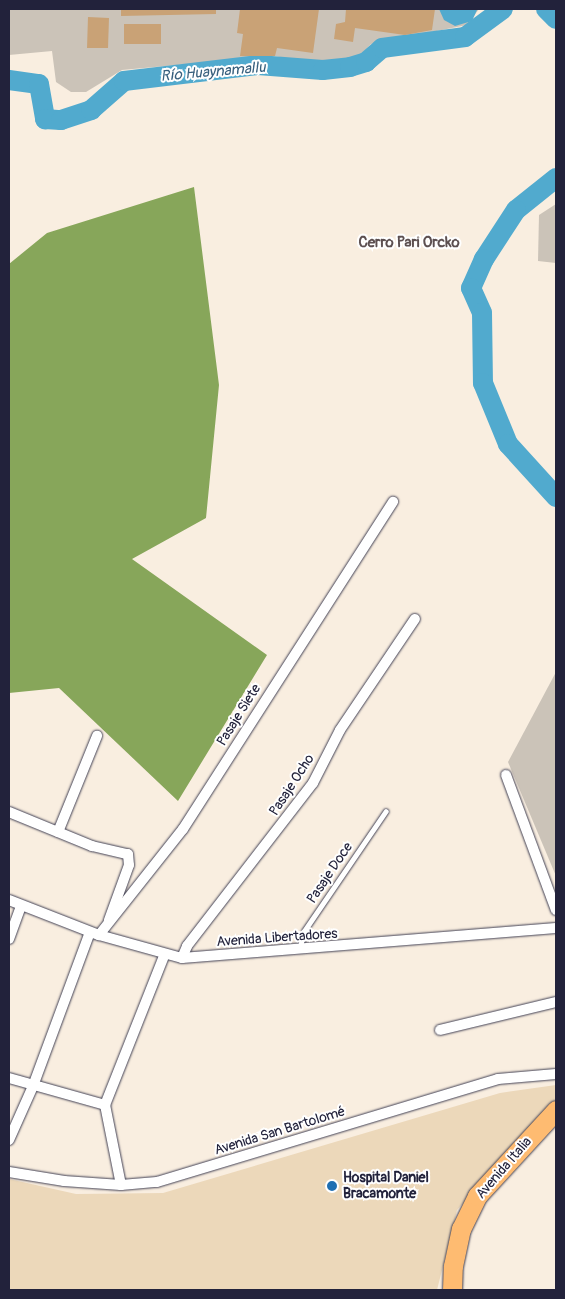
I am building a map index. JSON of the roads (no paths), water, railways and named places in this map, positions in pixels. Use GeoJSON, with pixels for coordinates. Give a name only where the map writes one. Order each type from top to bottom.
{"type":"FeatureCollection","features":[{"type":"Feature","properties":{"kind":"highway","name":"Avenida Italia"},"geometry":{"type":"LineString","coordinates":[[452,1290],[452,1266],[461,1229],[477,1196],[556,1110]]}},
{"type":"Feature","properties":{"kind":"street","name":"Pasaje Siete"},"geometry":{"type":"LineString","coordinates":[[9,1140],[94,934],[109,921],[183,829],[393,502]]}},
{"type":"Feature","properties":{"kind":"street","name":"Pasaje Ocho"},"geometry":{"type":"LineString","coordinates":[[182,958],[187,946],[313,783],[340,730],[415,619]]}},
{"type":"Feature","properties":{"kind":"street"},"geometry":{"type":"LineString","coordinates":[[58,832],[97,736]]}},
{"type":"Feature","properties":{"kind":"street"},"geometry":{"type":"LineString","coordinates":[[506,775],[556,910]]}},
{"type":"Feature","properties":{"kind":"street"},"geometry":{"type":"LineString","coordinates":[[9,812],[92,846],[128,854],[129,864],[109,921]]}},
{"type":"Feature","properties":{"kind":"street","name":"Avenida Libertadores"},"geometry":{"type":"LineString","coordinates":[[9,900],[94,934],[164,956],[182,958],[299,951],[556,928]]}},
{"type":"Feature","properties":{"kind":"street"},"geometry":{"type":"LineString","coordinates":[[9,939],[21,906]]}},
{"type":"Feature","properties":{"kind":"street"},"geometry":{"type":"LineString","coordinates":[[121,1184],[104,1105],[164,956]]}},
{"type":"Feature","properties":{"kind":"street"},"geometry":{"type":"LineString","coordinates":[[440,1030],[556,1002]]}},
{"type":"Feature","properties":{"kind":"street","name":"Avenida San Bartolomé"},"geometry":{"type":"LineString","coordinates":[[9,1172],[64,1182],[121,1184],[157,1182],[498,1078],[556,1074]]}},
{"type":"Feature","properties":{"kind":"street"},"geometry":{"type":"LineString","coordinates":[[9,1078],[104,1105]]}},
{"type":"Feature","properties":{"kind":"lane","name":"Pasaje Doce"},"geometry":{"type":"LineString","coordinates":[[299,951],[304,931],[386,811]]}},
{"type":"Feature","properties":{"kind":"water"},"geometry":{"type":"Polygon","coordinates":[[[439,9],[477,10],[472,21],[455,26],[444,20],[439,9]]]}},
{"type":"Feature","properties":{"kind":"waterway","name":"Río Huaynamallu"},"geometry":{"type":"LineString","coordinates":[[9,80],[39,84],[45,119],[61,120],[91,110],[124,81],[258,65],[323,70],[350,67],[366,62],[382,48],[465,37],[503,9]]}},
{"type":"Feature","properties":{"kind":"waterway","name":"Río Huaynamallu"},"geometry":{"type":"LineString","coordinates":[[546,9],[556,19]]}},
{"type":"Feature","properties":{"kind":"waterway","name":"Río Huaynamallu"},"geometry":{"type":"LineString","coordinates":[[556,178],[516,210],[484,259],[471,288],[482,313],[483,383],[508,444],[556,497]]}},
{"type":"Feature","properties":{"kind":"place","name":"Hospital Daniel Bracamonte"},"geometry":{"type":"Point","coordinates":[332,1186]}},
{"type":"Feature","properties":{"kind":"district","name":"Cerro Pari Orcko"},"geometry":{"type":"Point","coordinates":[409,243]}}]}
